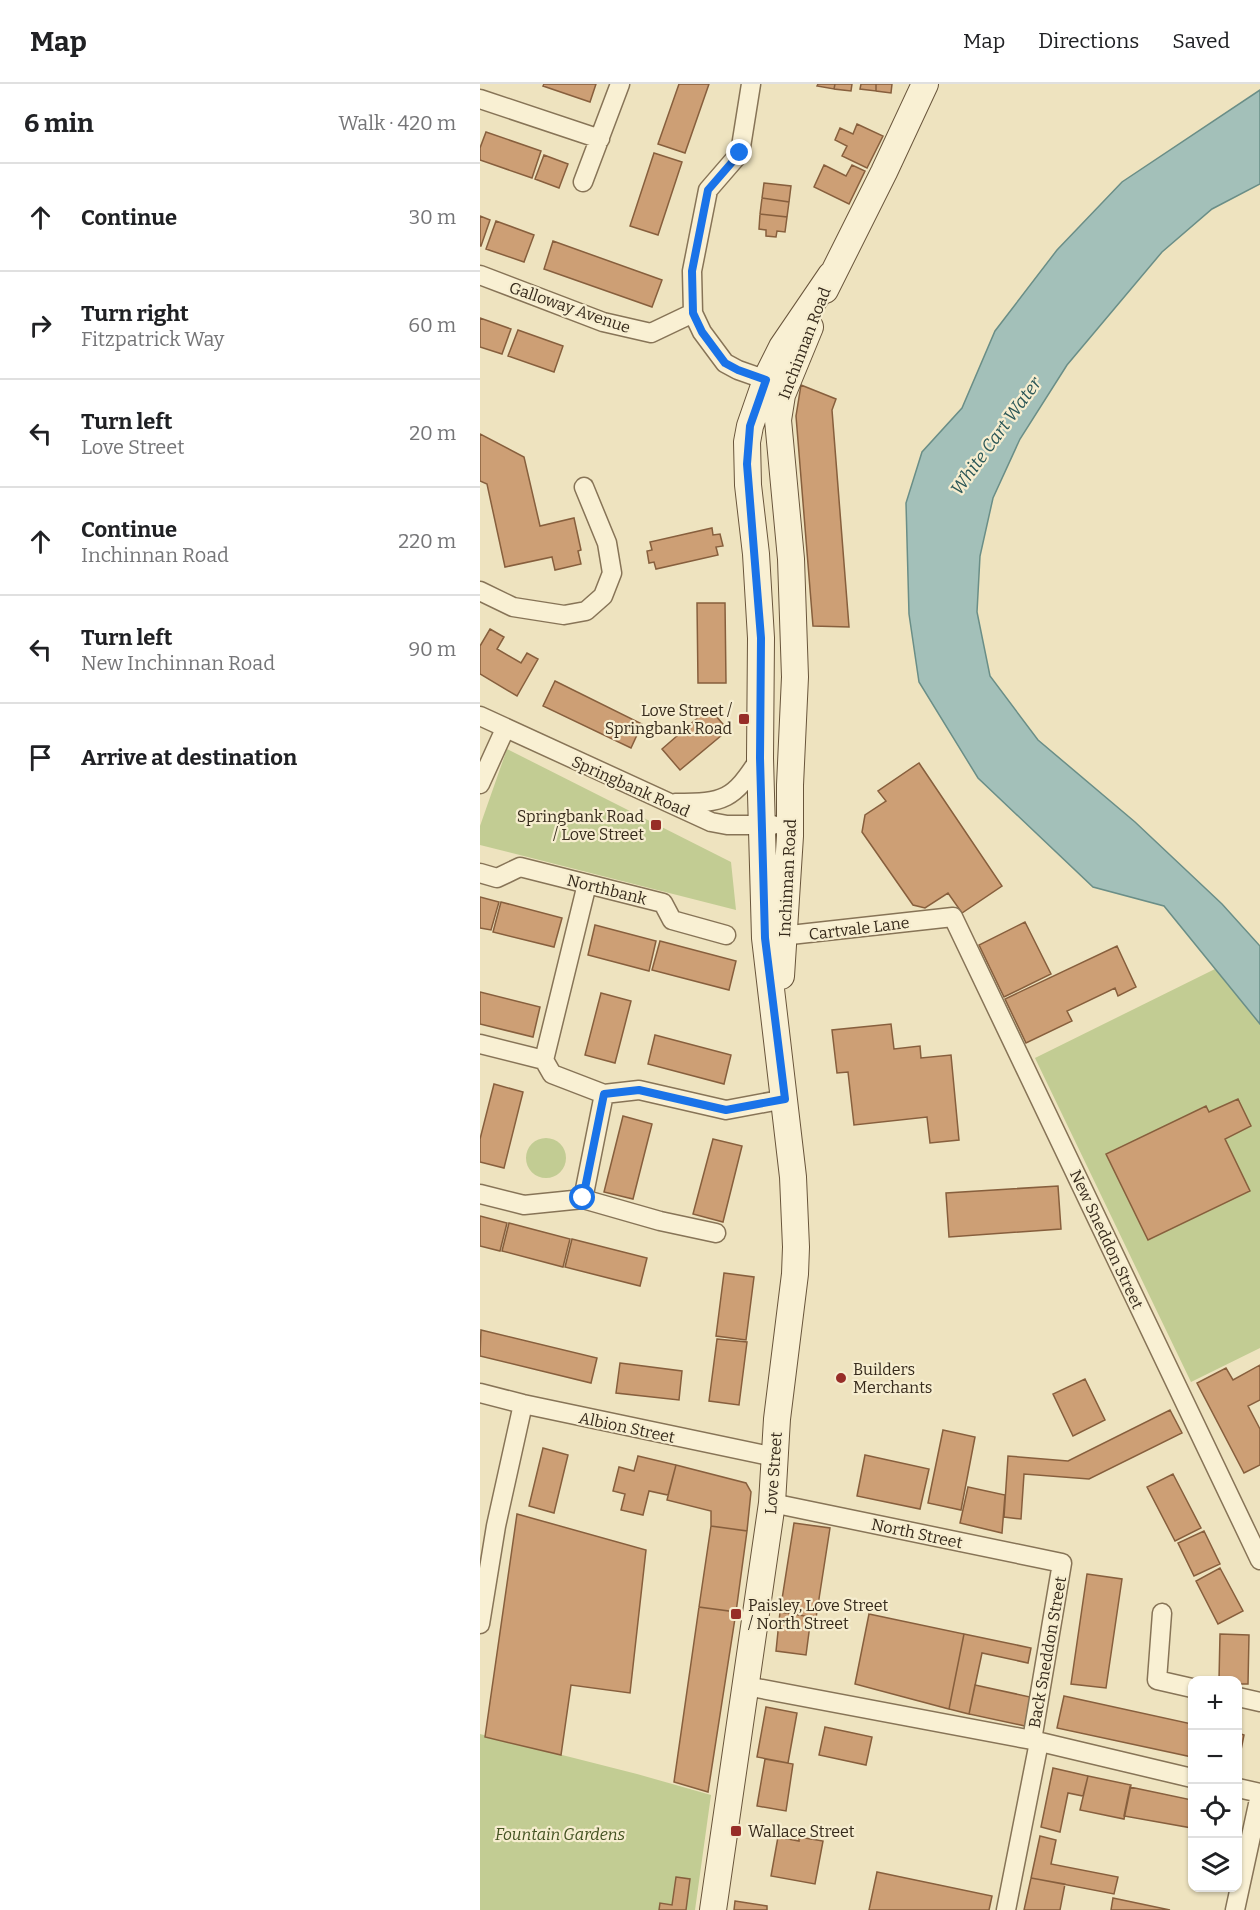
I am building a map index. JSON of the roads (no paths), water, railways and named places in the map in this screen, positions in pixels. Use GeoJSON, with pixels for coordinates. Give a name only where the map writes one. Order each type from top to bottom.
{"type":"FeatureCollection","features":[{"type":"Feature","properties":{"kind":"street"},"geometry":{"type":"LineString","coordinates":[[583,182],[620,84]]}},
{"type":"Feature","properties":{"kind":"street"},"geometry":{"type":"LineString","coordinates":[[750,84],[740,153],[708,190],[692,271],[693,313],[702,332],[725,363],[776,383]]}},
{"type":"Feature","properties":{"kind":"street","name":"Inchinnan Road"},"geometry":{"type":"LineString","coordinates":[[777,1033],[775,937],[762,826],[761,638],[747,464],[750,426],[776,383],[884,172],[925,84]]}},
{"type":"Feature","properties":{"kind":"street"},"geometry":{"type":"LineString","coordinates":[[480,99],[600,138]]}},
{"type":"Feature","properties":{"kind":"street","name":"Galloway Avenue"},"geometry":{"type":"LineString","coordinates":[[480,275],[603,322],[651,333],[693,313]]}},
{"type":"Feature","properties":{"kind":"street","name":"Inchinnan Road"},"geometry":{"type":"LineString","coordinates":[[775,937],[790,825],[795,677],[791,559],[777,420],[780,402],[776,383]]}},
{"type":"Feature","properties":{"kind":"street"},"geometry":{"type":"LineString","coordinates":[[480,591],[513,607],[564,615],[586,611],[603,596],[612,573],[608,545],[584,487]]}},
{"type":"Feature","properties":{"kind":"street","name":"Springbank Road"},"geometry":{"type":"LineString","coordinates":[[480,716],[711,822],[728,825],[790,825]]}},
{"type":"Feature","properties":{"kind":"street"},"geometry":{"type":"LineString","coordinates":[[480,784],[505,729]]}},
{"type":"Feature","properties":{"kind":"street"},"geometry":{"type":"LineString","coordinates":[[667,803],[705,803],[720,800],[745,781],[760,758]]}},
{"type":"Feature","properties":{"kind":"street","name":"Northbank"},"geometry":{"type":"LineString","coordinates":[[480,873],[497,878],[520,867],[663,903],[672,920],[726,935]]}},
{"type":"Feature","properties":{"kind":"street"},"geometry":{"type":"LineString","coordinates":[[587,884],[544,1060],[552,1074],[604,1094],[639,1090],[726,1110],[785,1099]]}},
{"type":"Feature","properties":{"kind":"street","name":"Cartvale Lane"},"geometry":{"type":"LineString","coordinates":[[775,937],[953,917]]}},
{"type":"Feature","properties":{"kind":"street","name":"New Sneddon Street"},"geometry":{"type":"LineString","coordinates":[[953,917],[1260,1560]]}},
{"type":"Feature","properties":{"kind":"street","name":"Love Street"},"geometry":{"type":"LineString","coordinates":[[713,1910],[772,1503],[777,1419],[795,1265],[793,1177],[777,1033]]}},
{"type":"Feature","properties":{"kind":"street"},"geometry":{"type":"LineString","coordinates":[[480,1044],[544,1060]]}},
{"type":"Feature","properties":{"kind":"street"},"geometry":{"type":"LineString","coordinates":[[583,1198],[604,1094]]}},
{"type":"Feature","properties":{"kind":"street"},"geometry":{"type":"LineString","coordinates":[[480,1194],[524,1205],[583,1198],[660,1221],[716,1233]]}},
{"type":"Feature","properties":{"kind":"street","name":"Albion Street"},"geometry":{"type":"LineString","coordinates":[[480,1393],[775,1457]]}},
{"type":"Feature","properties":{"kind":"street"},"geometry":{"type":"LineString","coordinates":[[480,1624],[488,1524],[523,1404]]}},
{"type":"Feature","properties":{"kind":"street","name":"North Street"},"geometry":{"type":"LineString","coordinates":[[772,1503],[1062,1563]]}},
{"type":"Feature","properties":{"kind":"street","name":"Back Sneddon Street"},"geometry":{"type":"LineString","coordinates":[[1006,1910],[1036,1741],[1062,1563]]}},
{"type":"Feature","properties":{"kind":"street"},"geometry":{"type":"LineString","coordinates":[[1162,1613],[1157,1680],[1188,1687]]}},
{"type":"Feature","properties":{"kind":"street"},"geometry":{"type":"LineString","coordinates":[[746,1686],[1036,1741],[1188,1777]]}},
{"type":"Feature","properties":{"kind":"street"},"geometry":{"type":"LineString","coordinates":[[1242,1698],[1260,1702]]}},
{"type":"Feature","properties":{"kind":"street"},"geometry":{"type":"LineString","coordinates":[[1235,1910],[1260,1794],[1242,1789]]}},
{"type":"Feature","properties":{"kind":"water","name":"White Cart Water"},"geometry":{"type":"Polygon","coordinates":[[[1260,90],[1260,184],[1212,209],[1162,252],[1067,365],[1020,439],[993,498],[980,556],[977,612],[990,676],[1038,740],[1135,822],[1222,904],[1260,946],[1260,1024],[1164,906],[1093,887],[978,778],[919,682],[909,614],[906,503],[922,452],[962,408],[995,331],[1057,250],[1122,182],[1260,90]]]}},
{"type":"Feature","properties":{"kind":"place","name":"Love Street / Springbank Road"},"geometry":{"type":"Point","coordinates":[744,719]}},
{"type":"Feature","properties":{"kind":"place","name":"Springbank Road / Love Street"},"geometry":{"type":"Point","coordinates":[656,825]}},
{"type":"Feature","properties":{"kind":"place","name":"Builders Merchants"},"geometry":{"type":"Point","coordinates":[841,1378]}},
{"type":"Feature","properties":{"kind":"place","name":"Paisley, Love Street / North Street"},"geometry":{"type":"Point","coordinates":[736,1614]}},
{"type":"Feature","properties":{"kind":"place","name":"Wallace Street"},"geometry":{"type":"Point","coordinates":[736,1831]}},
{"type":"Feature","properties":{"kind":"park label","name":"Fountain Gardens"},"geometry":{"type":"Point","coordinates":[560,1834]}}]}
